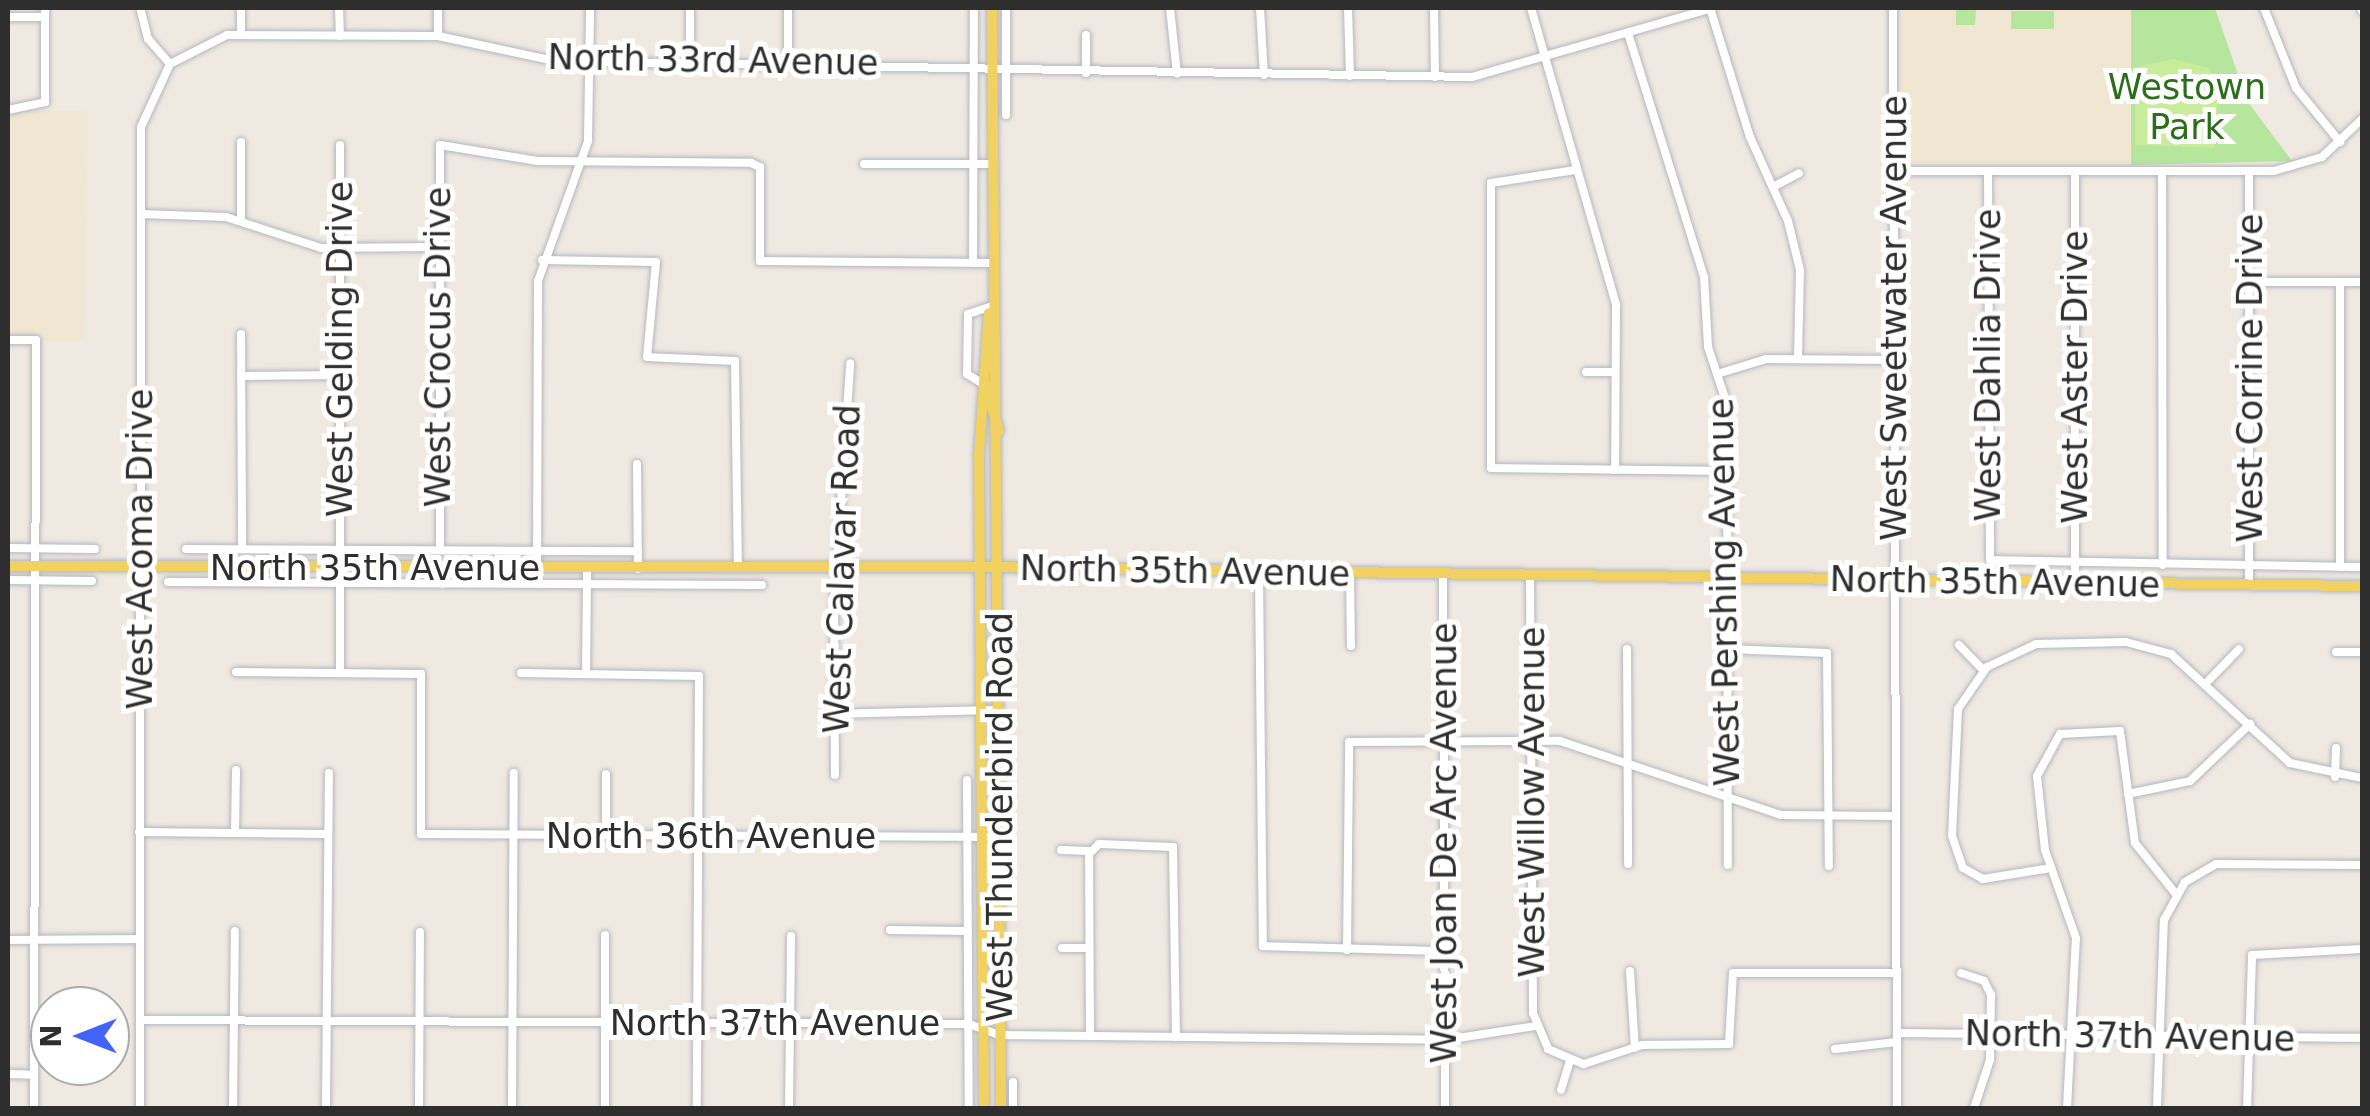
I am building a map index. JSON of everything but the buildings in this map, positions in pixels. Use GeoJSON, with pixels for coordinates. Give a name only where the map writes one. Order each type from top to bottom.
{"type":"FeatureCollection","features":[{"type":"Feature","properties":{"kind":"main road","name":"West Thunderbird Road"},"geometry":{"type":"LineString","coordinates":[[992,8],[990,307],[999,432],[1001,1108]]}},
{"type":"Feature","properties":{"kind":"main road","name":"West Thunderbird Road"},"geometry":{"type":"LineString","coordinates":[[984,1108],[980,382],[990,307]]}},
{"type":"Feature","properties":{"kind":"main road"},"geometry":{"type":"LineString","coordinates":[[981,368],[999,432]]}},
{"type":"Feature","properties":{"kind":"main road","name":"North 35th Avenue"},"geometry":{"type":"LineString","coordinates":[[8,566],[537,570],[999,567],[1442,577],[2362,586]]}},
{"type":"Feature","properties":{"kind":"street"},"geometry":{"type":"LineString","coordinates":[[140,8],[148,40],[170,64]]}},
{"type":"Feature","properties":{"kind":"street"},"geometry":{"type":"LineString","coordinates":[[241,8],[241,35]]}},
{"type":"Feature","properties":{"kind":"street"},"geometry":{"type":"LineString","coordinates":[[340,8],[340,36]]}},
{"type":"Feature","properties":{"kind":"street"},"geometry":{"type":"LineString","coordinates":[[438,8],[438,36]]}},
{"type":"Feature","properties":{"kind":"street"},"geometry":{"type":"LineString","coordinates":[[537,570],[542,260],[583,162],[590,8]]}},
{"type":"Feature","properties":{"kind":"street"},"geometry":{"type":"LineString","coordinates":[[690,8],[690,62]]}},
{"type":"Feature","properties":{"kind":"street"},"geometry":{"type":"LineString","coordinates":[[788,8],[788,63]]}},
{"type":"Feature","properties":{"kind":"street"},"geometry":{"type":"LineString","coordinates":[[973,263],[974,8]]}},
{"type":"Feature","properties":{"kind":"street"},"geometry":{"type":"LineString","coordinates":[[1006,8],[1006,116]]}},
{"type":"Feature","properties":{"kind":"street"},"geometry":{"type":"LineString","coordinates":[[1170,8],[1177,74]]}},
{"type":"Feature","properties":{"kind":"street"},"geometry":{"type":"LineString","coordinates":[[1260,8],[1264,74]]}},
{"type":"Feature","properties":{"kind":"street"},"geometry":{"type":"LineString","coordinates":[[1348,8],[1350,76]]}},
{"type":"Feature","properties":{"kind":"street"},"geometry":{"type":"LineString","coordinates":[[1434,8],[1435,77]]}},
{"type":"Feature","properties":{"kind":"street"},"geometry":{"type":"LineString","coordinates":[[1531,8],[1616,305],[1615,470]]}},
{"type":"Feature","properties":{"kind":"street"},"geometry":{"type":"LineString","coordinates":[[1711,8],[1750,137],[1775,186],[1800,270],[1798,358]]}},
{"type":"Feature","properties":{"kind":"street","name":"North 33rd Avenue"},"geometry":{"type":"LineString","coordinates":[[170,64],[203,42],[241,35],[438,36],[590,62],[1435,77],[1495,74],[1711,8]]}},
{"type":"Feature","properties":{"kind":"street","name":"West Sweetwater Avenue"},"geometry":{"type":"LineString","coordinates":[[1894,8],[1897,1108]]}},
{"type":"Feature","properties":{"kind":"street"},"geometry":{"type":"LineString","coordinates":[[2264,8],[2296,88],[2340,142]]}},
{"type":"Feature","properties":{"kind":"street"},"geometry":{"type":"LineString","coordinates":[[8,17],[45,12],[42,110],[8,110]]}},
{"type":"Feature","properties":{"kind":"street","name":"West Pershing Avenue"},"geometry":{"type":"LineString","coordinates":[[1628,33],[1704,277],[1717,374],[1728,471],[1728,865]]}},
{"type":"Feature","properties":{"kind":"street"},"geometry":{"type":"LineString","coordinates":[[1086,35],[1086,72]]}},
{"type":"Feature","properties":{"kind":"street","name":"West Acoma Drive"},"geometry":{"type":"LineString","coordinates":[[140,1108],[145,104],[170,64]]}},
{"type":"Feature","properties":{"kind":"street"},"geometry":{"type":"LineString","coordinates":[[1894,171],[2249,171],[2296,167],[2340,142],[2362,118]]}},
{"type":"Feature","properties":{"kind":"street"},"geometry":{"type":"LineString","coordinates":[[241,142],[241,221]]}},
{"type":"Feature","properties":{"kind":"street","name":"West Gelding Drive"},"geometry":{"type":"LineString","coordinates":[[340,145],[340,672]]}},
{"type":"Feature","properties":{"kind":"street","name":"West Crocus Drive"},"geometry":{"type":"LineString","coordinates":[[440,550],[440,146],[583,162]]}},
{"type":"Feature","properties":{"kind":"street"},"geometry":{"type":"LineString","coordinates":[[583,162],[760,167],[760,260],[991,263]]}},
{"type":"Feature","properties":{"kind":"street"},"geometry":{"type":"LineString","coordinates":[[864,164],[992,164]]}},
{"type":"Feature","properties":{"kind":"street"},"geometry":{"type":"LineString","coordinates":[[1575,170],[1491,183],[1491,468],[1728,471]]}},
{"type":"Feature","properties":{"kind":"street","name":"West Dahlia Drive"},"geometry":{"type":"LineString","coordinates":[[1988,171],[1990,560]]}},
{"type":"Feature","properties":{"kind":"street","name":"West Aster Drive"},"geometry":{"type":"LineString","coordinates":[[2075,171],[2075,583]]}},
{"type":"Feature","properties":{"kind":"street"},"geometry":{"type":"LineString","coordinates":[[2162,171],[2163,565]]}},
{"type":"Feature","properties":{"kind":"street","name":"West Corrine Drive"},"geometry":{"type":"LineString","coordinates":[[2249,171],[2249,584]]}},
{"type":"Feature","properties":{"kind":"street"},"geometry":{"type":"LineString","coordinates":[[1775,186],[1800,173]]}},
{"type":"Feature","properties":{"kind":"street"},"geometry":{"type":"LineString","coordinates":[[142,214],[241,221],[340,247],[438,248]]}},
{"type":"Feature","properties":{"kind":"street"},"geometry":{"type":"LineString","coordinates":[[542,260],[656,262],[647,357],[735,361],[738,568]]}},
{"type":"Feature","properties":{"kind":"street"},"geometry":{"type":"LineString","coordinates":[[2250,282],[2362,282]]}},
{"type":"Feature","properties":{"kind":"street"},"geometry":{"type":"LineString","coordinates":[[2340,282],[2340,567]]}},
{"type":"Feature","properties":{"kind":"street","name":"West Thunderbird Road"},"geometry":{"type":"LineString","coordinates":[[980,382],[967,374],[968,314],[990,307]]}},
{"type":"Feature","properties":{"kind":"street"},"geometry":{"type":"LineString","coordinates":[[241,334],[242,548]]}},
{"type":"Feature","properties":{"kind":"street"},"geometry":{"type":"LineString","coordinates":[[8,340],[36,340],[34,986]]}},
{"type":"Feature","properties":{"kind":"street"},"geometry":{"type":"LineString","coordinates":[[1717,374],[1798,358],[1895,360]]}},
{"type":"Feature","properties":{"kind":"street","name":"West Calavar Road"},"geometry":{"type":"LineString","coordinates":[[835,775],[836,567],[850,364]]}},
{"type":"Feature","properties":{"kind":"street"},"geometry":{"type":"LineString","coordinates":[[1586,372],[1615,372]]}},
{"type":"Feature","properties":{"kind":"street"},"geometry":{"type":"LineString","coordinates":[[242,376],[340,375]]}},
{"type":"Feature","properties":{"kind":"street"},"geometry":{"type":"LineString","coordinates":[[637,464],[638,570]]}},
{"type":"Feature","properties":{"kind":"street"},"geometry":{"type":"LineString","coordinates":[[8,548],[95,549]]}},
{"type":"Feature","properties":{"kind":"street","name":"North 35th Avenue"},"geometry":{"type":"LineString","coordinates":[[186,548],[638,551]]}},
{"type":"Feature","properties":{"kind":"street","name":"North 35th Avenue"},"geometry":{"type":"LineString","coordinates":[[1990,560],[2362,567]]}},
{"type":"Feature","properties":{"kind":"street"},"geometry":{"type":"LineString","coordinates":[[586,674],[587,570]]}},
{"type":"Feature","properties":{"kind":"street"},"geometry":{"type":"LineString","coordinates":[[1260,574],[1263,946],[1444,951]]}},
{"type":"Feature","properties":{"kind":"street"},"geometry":{"type":"LineString","coordinates":[[1350,575],[1351,646]]}},
{"type":"Feature","properties":{"kind":"street","name":"West Joan De Arc Avenue"},"geometry":{"type":"LineString","coordinates":[[1442,577],[1445,1108]]}},
{"type":"Feature","properties":{"kind":"street","name":"West Willow Avenue"},"geometry":{"type":"LineString","coordinates":[[1530,577],[1535,1026]]}},
{"type":"Feature","properties":{"kind":"street"},"geometry":{"type":"LineString","coordinates":[[8,580],[92,581]]}},
{"type":"Feature","properties":{"kind":"street","name":"North 35th Avenue"},"geometry":{"type":"LineString","coordinates":[[168,582],[762,585]]}},
{"type":"Feature","properties":{"kind":"street"},"geometry":{"type":"LineString","coordinates":[[2051,868],[1992,881],[1963,868],[1952,836],[1953,733],[1984,671],[2036,644],[2126,642],[2183,659],[2290,762],[2335,777],[2362,778]]}},
{"type":"Feature","properties":{"kind":"street"},"geometry":{"type":"LineString","coordinates":[[1959,645],[1984,671]]}},
{"type":"Feature","properties":{"kind":"street"},"geometry":{"type":"LineString","coordinates":[[1627,649],[1628,864]]}},
{"type":"Feature","properties":{"kind":"street"},"geometry":{"type":"LineString","coordinates":[[2209,680],[2239,649]]}},
{"type":"Feature","properties":{"kind":"street"},"geometry":{"type":"LineString","coordinates":[[1728,650],[1827,652],[1829,866]]}},
{"type":"Feature","properties":{"kind":"street"},"geometry":{"type":"LineString","coordinates":[[2336,652],[2362,652]]}},
{"type":"Feature","properties":{"kind":"street"},"geometry":{"type":"LineString","coordinates":[[236,672],[340,672]]}},
{"type":"Feature","properties":{"kind":"street","name":"North 36th Avenue"},"geometry":{"type":"LineString","coordinates":[[340,672],[421,674],[421,834],[1001,837]]}},
{"type":"Feature","properties":{"kind":"street"},"geometry":{"type":"LineString","coordinates":[[521,674],[699,676],[697,1108]]}},
{"type":"Feature","properties":{"kind":"street"},"geometry":{"type":"LineString","coordinates":[[834,714],[980,715],[1000,710]]}},
{"type":"Feature","properties":{"kind":"street"},"geometry":{"type":"LineString","coordinates":[[2128,794],[2190,781],[2250,724]]}},
{"type":"Feature","properties":{"kind":"street"},"geometry":{"type":"LineString","coordinates":[[2067,1108],[2077,1035],[2074,923],[2051,868],[2039,819],[2044,749],[2067,731],[2120,732],[2140,853],[2176,894]]}},
{"type":"Feature","properties":{"kind":"street"},"geometry":{"type":"LineString","coordinates":[[1347,950],[1349,742],[1532,740],[1628,759],[1728,798],[1829,817],[1896,816]]}},
{"type":"Feature","properties":{"kind":"street"},"geometry":{"type":"LineString","coordinates":[[2335,777],[2336,748]]}},
{"type":"Feature","properties":{"kind":"street"},"geometry":{"type":"LineString","coordinates":[[235,833],[236,770]]}},
{"type":"Feature","properties":{"kind":"street"},"geometry":{"type":"LineString","coordinates":[[326,1108],[328,773]]}},
{"type":"Feature","properties":{"kind":"street"},"geometry":{"type":"LineString","coordinates":[[512,1108],[514,773]]}},
{"type":"Feature","properties":{"kind":"street"},"geometry":{"type":"LineString","coordinates":[[606,774],[606,835]]}},
{"type":"Feature","properties":{"kind":"street","name":"West Thunderbird Road"},"geometry":{"type":"LineString","coordinates":[[968,780],[969,1108]]}},
{"type":"Feature","properties":{"kind":"street"},"geometry":{"type":"LineString","coordinates":[[139,832],[327,834]]}},
{"type":"Feature","properties":{"kind":"street"},"geometry":{"type":"LineString","coordinates":[[1061,850],[1173,847],[1176,1036]]}},
{"type":"Feature","properties":{"kind":"street"},"geometry":{"type":"LineString","coordinates":[[1090,1036],[1091,849]]}},
{"type":"Feature","properties":{"kind":"street"},"geometry":{"type":"LineString","coordinates":[[2156,1108],[2163,1036],[2163,932],[2176,894],[2216,864],[2362,864]]}},
{"type":"Feature","properties":{"kind":"street"},"geometry":{"type":"LineString","coordinates":[[1955,876],[1963,868]]}},
{"type":"Feature","properties":{"kind":"street"},"geometry":{"type":"LineString","coordinates":[[890,930],[968,931]]}},
{"type":"Feature","properties":{"kind":"street"},"geometry":{"type":"LineString","coordinates":[[233,1108],[235,932]]}},
{"type":"Feature","properties":{"kind":"street"},"geometry":{"type":"LineString","coordinates":[[419,1108],[420,932]]}},
{"type":"Feature","properties":{"kind":"street"},"geometry":{"type":"LineString","coordinates":[[604,1108],[605,935]]}},
{"type":"Feature","properties":{"kind":"street"},"geometry":{"type":"LineString","coordinates":[[789,1108],[791,936]]}},
{"type":"Feature","properties":{"kind":"street"},"geometry":{"type":"LineString","coordinates":[[8,940],[140,939]]}},
{"type":"Feature","properties":{"kind":"street"},"geometry":{"type":"LineString","coordinates":[[1062,948],[1089,948]]}},
{"type":"Feature","properties":{"kind":"street"},"geometry":{"type":"LineString","coordinates":[[2247,1108],[2249,964],[2258,950],[2362,950]]}},
{"type":"Feature","properties":{"kind":"street"},"geometry":{"type":"LineString","coordinates":[[1630,972],[1635,1048]]}},
{"type":"Feature","properties":{"kind":"street"},"geometry":{"type":"LineString","coordinates":[[1535,1026],[1548,1049],[1570,1061],[1635,1048],[1729,1044],[1733,973],[1896,973]]}},
{"type":"Feature","properties":{"kind":"street"},"geometry":{"type":"LineString","coordinates":[[1961,973],[1988,987],[1991,1035],[1974,1108]]}},
{"type":"Feature","properties":{"kind":"street","name":"North 37th Avenue"},"geometry":{"type":"LineString","coordinates":[[140,1020],[983,1024],[1000,1034],[1444,1040],[1535,1026]]}},
{"type":"Feature","properties":{"kind":"street","name":"North 37th Avenue"},"geometry":{"type":"LineString","coordinates":[[1835,1049],[1897,1038],[1991,1035],[2362,1038]]}},
{"type":"Feature","properties":{"kind":"street"},"geometry":{"type":"LineString","coordinates":[[1561,1090],[1570,1061]]}},
{"type":"Feature","properties":{"kind":"street"},"geometry":{"type":"LineString","coordinates":[[1013,1082],[1013,1108]]}},
{"type":"Feature","properties":{"kind":"street"},"geometry":{"type":"LineString","coordinates":[[1001,1088],[1013,1096]]}},
{"type":"Feature","properties":{"kind":"shaded area"},"geometry":{"type":"Polygon","coordinates":[[[1902,8],[2131,8],[2131,163],[1902,163],[1902,8]]]}},
{"type":"Feature","properties":{"kind":"shaded area"},"geometry":{"type":"Polygon","coordinates":[[[8,110],[88,111],[84,341],[8,340],[8,110]]]}},
{"type":"Feature","properties":{"kind":"green space"},"geometry":{"type":"Polygon","coordinates":[[[1956,8],[2131,8],[1976,9],[1975,25],[1956,25],[1956,8]]]}},
{"type":"Feature","properties":{"kind":"green space","name":"Westown Park"},"geometry":{"type":"Polygon","coordinates":[[[2131,8],[2215,8],[2247,101],[2292,161],[2131,165],[2131,8]]]}},
{"type":"Feature","properties":{"kind":"green space"},"geometry":{"type":"Polygon","coordinates":[[[2011,11],[2054,11],[2054,29],[2011,29],[2011,11]]]}},
{"type":"Feature","properties":{"kind":"green space"},"geometry":{"type":"Polygon","coordinates":[[[2174,59],[2209,68],[2219,86],[2214,148],[2135,145],[2135,67],[2174,59]]]}}]}
